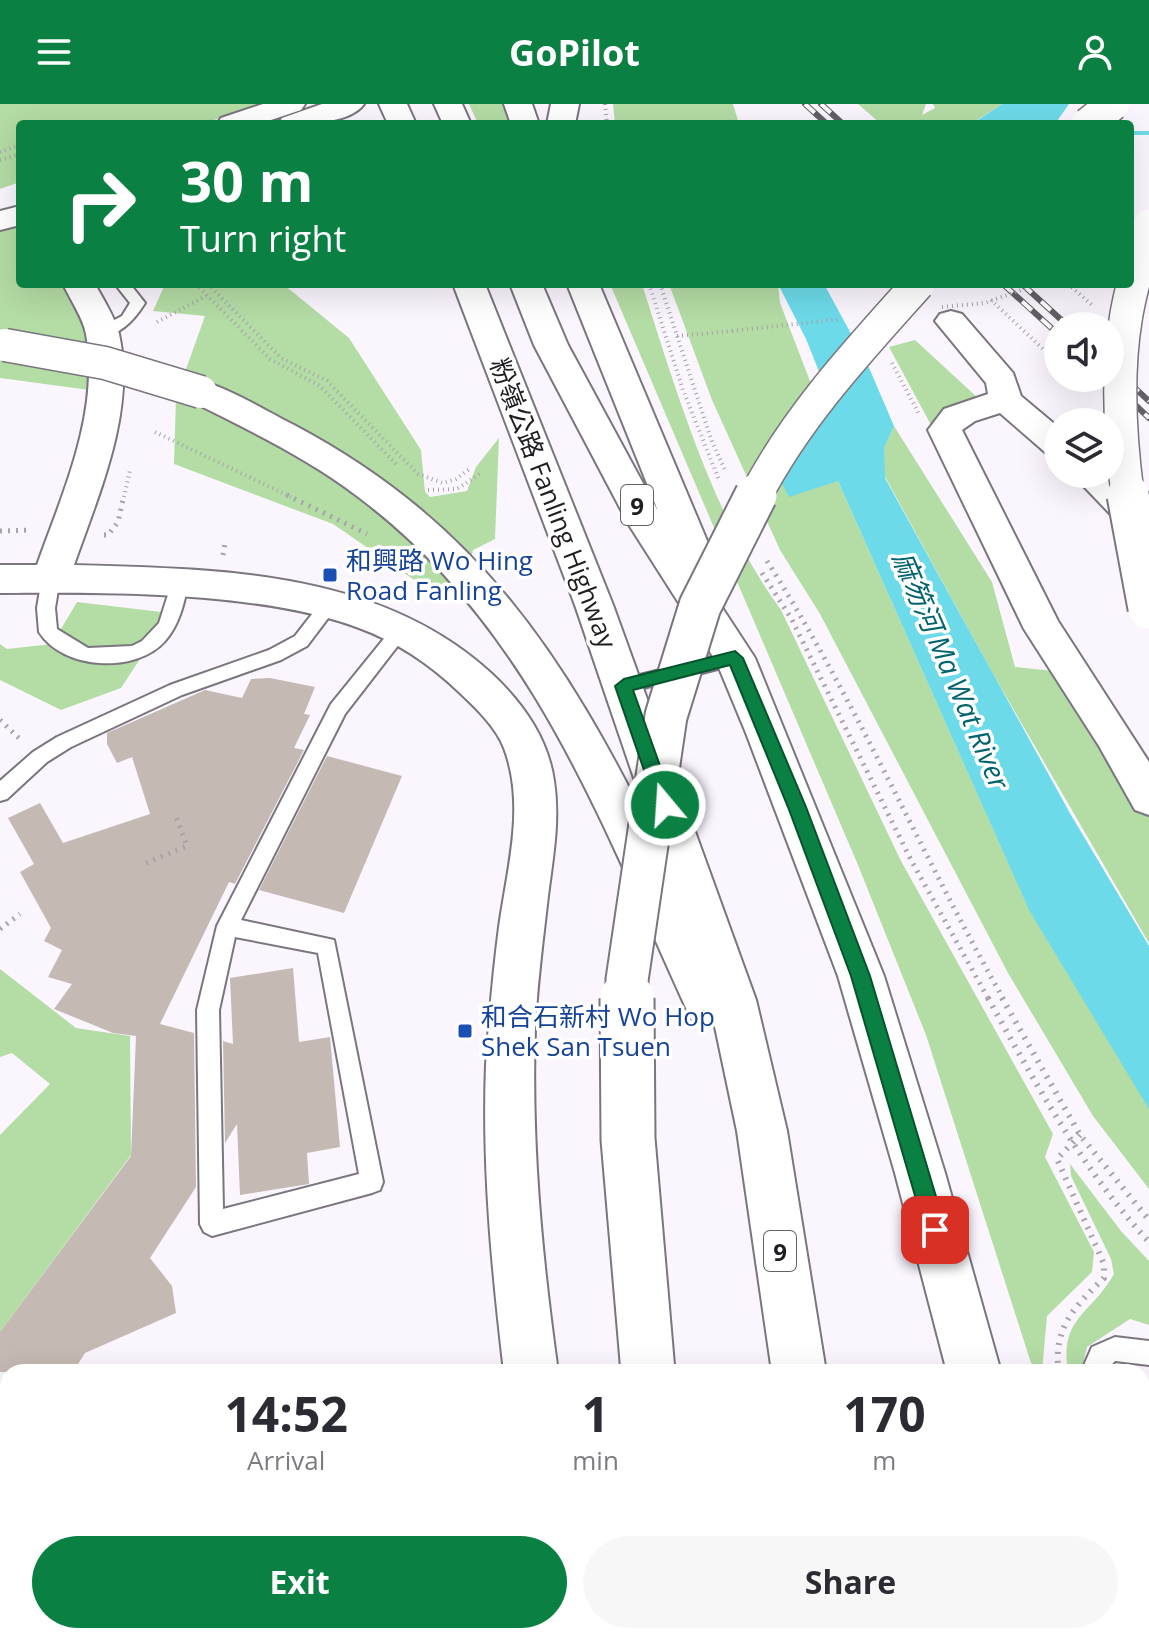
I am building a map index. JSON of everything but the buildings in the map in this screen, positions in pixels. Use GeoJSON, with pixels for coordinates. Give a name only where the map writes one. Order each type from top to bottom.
{"type":"FeatureCollection","features":[{"type":"Feature","properties":{"kind":"main road"},"geometry":{"type":"LineString","coordinates":[[243,120],[291,104]]}},
{"type":"Feature","properties":{"kind":"main road"},"geometry":{"type":"LineString","coordinates":[[304,120],[350,104]]}},
{"type":"Feature","properties":{"kind":"main road"},"geometry":{"type":"LineString","coordinates":[[1093,120],[1113,104]]}},
{"type":"Feature","properties":{"kind":"main road"},"geometry":{"type":"LineString","coordinates":[[1134,288],[1149,226]]}},
{"type":"Feature","properties":{"kind":"main road"},"geometry":{"type":"LineString","coordinates":[[51,578],[83,487],[107,397],[102,332],[81,288]]}},
{"type":"Feature","properties":{"kind":"main road","name":"粉嶺公路 Fanling Highway"},"geometry":{"type":"LineString","coordinates":[[471,288],[624,686],[733,1000],[762,1131],[798,1364]]}},
{"type":"Feature","properties":{"kind":"main road","name":"粉嶺公路 Fanling Highway"},"geometry":{"type":"LineString","coordinates":[[528,288],[551,345],[647,525],[735,658],[797,807],[861,976],[920,1173],[972,1364]]}},
{"type":"Feature","properties":{"kind":"main road"},"geometry":{"type":"LineString","coordinates":[[585,288],[735,658]]}},
{"type":"Feature","properties":{"kind":"main road"},"geometry":{"type":"LineString","coordinates":[[647,1364],[628,1139],[627,980],[666,716],[700,606],[776,457],[831,381],[914,288]]}},
{"type":"Feature","properties":{"kind":"main road"},"geometry":{"type":"LineString","coordinates":[[1134,288],[1125,325],[1119,402],[1121,465],[1149,608]]}},
{"type":"Feature","properties":{"kind":"main road"},"geometry":{"type":"LineString","coordinates":[[3,345],[105,363],[201,392],[292,438],[371,488],[478,585],[532,653],[585,743],[637,844],[762,1131]]}},
{"type":"Feature","properties":{"kind":"main road"},"geometry":{"type":"LineString","coordinates":[[0,579],[51,578],[227,586],[287,594],[329,605],[401,630],[449,658],[473,679],[514,725],[525,746],[535,793],[536,820],[512,1024],[510,1092],[514,1226],[530,1364]]}},
{"type":"Feature","properties":{"kind":"street"},"geometry":{"type":"LineString","coordinates":[[951,321],[1002,381],[1006,401],[1044,433]]}},
{"type":"Feature","properties":{"kind":"street"},"geometry":{"type":"LineString","coordinates":[[1006,401],[964,413],[948,422],[945,430],[947,439],[1043,629],[1113,735],[1149,798]]}},
{"type":"Feature","properties":{"kind":"street"},"geometry":{"type":"LineString","coordinates":[[1104,488],[1129,512],[1149,551]]}},
{"type":"Feature","properties":{"kind":"lane"},"geometry":{"type":"LineString","coordinates":[[102,332],[127,319],[138,303],[125,288]]}},
{"type":"Feature","properties":{"kind":"lane"},"geometry":{"type":"LineString","coordinates":[[51,578],[46,608],[48,632],[85,655],[138,653],[158,639],[176,607],[179,584]]}},
{"type":"Feature","properties":{"kind":"lane"},"geometry":{"type":"LineString","coordinates":[[0,793],[40,757],[64,742],[176,690],[275,655],[301,641],[329,605]]}},
{"type":"Feature","properties":{"kind":"lane"},"geometry":{"type":"LineString","coordinates":[[227,926],[327,946],[372,1182],[212,1224],[208,1010],[227,926],[338,709],[401,630]]}},
{"type":"Feature","properties":{"kind":"lane"},"geometry":{"type":"LineString","coordinates":[[624,686],[735,658]]}},
{"type":"Feature","properties":{"kind":"lane"},"geometry":{"type":"LineString","coordinates":[[1095,1364],[1107,1352],[1120,1346],[1149,1353]]}},
{"type":"Feature","properties":{"kind":"path"},"geometry":{"type":"LineString","coordinates":[[199,288],[270,359],[320,386],[403,471]]}},
{"type":"Feature","properties":{"kind":"path"},"geometry":{"type":"LineString","coordinates":[[212,288],[275,353],[327,381],[418,474],[443,483],[456,479],[471,468]]}},
{"type":"Feature","properties":{"kind":"path"},"geometry":{"type":"LineString","coordinates":[[650,288],[683,390],[722,486]]}},
{"type":"Feature","properties":{"kind":"path"},"geometry":{"type":"LineString","coordinates":[[661,288],[712,442],[732,486]]}},
{"type":"Feature","properties":{"kind":"path"},"geometry":{"type":"LineString","coordinates":[[149,328],[206,296]]}},
{"type":"Feature","properties":{"kind":"path"},"geometry":{"type":"LineString","coordinates":[[991,300],[1044,350]]}},
{"type":"Feature","properties":{"kind":"path"},"geometry":{"type":"LineString","coordinates":[[677,336],[732,331]]}},
{"type":"Feature","properties":{"kind":"path"},"geometry":{"type":"LineString","coordinates":[[155,432],[369,535]]}},
{"type":"Feature","properties":{"kind":"path"},"geometry":{"type":"LineString","coordinates":[[416,483],[429,491],[446,492],[464,488],[481,473]]}},
{"type":"Feature","properties":{"kind":"path"},"geometry":{"type":"LineString","coordinates":[[766,558],[810,629],[949,904],[1080,1135],[1149,1220]]}},
{"type":"Feature","properties":{"kind":"path"},"geometry":{"type":"LineString","coordinates":[[758,565],[791,618],[911,860],[1071,1144],[1116,1206],[1149,1242]]}},
{"type":"Feature","properties":{"kind":"path"},"geometry":{"type":"LineString","coordinates":[[146,863],[187,846],[176,816]]}},
{"type":"Feature","properties":{"kind":"path"},"geometry":{"type":"LineString","coordinates":[[0,929],[20,914]]}},
{"type":"Feature","properties":{"kind":"path"},"geometry":{"type":"LineString","coordinates":[[1059,1364],[1059,1333],[1066,1316],[1104,1278],[1104,1264],[1057,1159],[1080,1135]]}},
{"type":"Feature","properties":{"kind":"green space"},"geometry":{"type":"Polygon","coordinates":[[[0,104],[266,104],[214,120],[16,120],[16,183],[0,189],[0,104]]]}},
{"type":"Feature","properties":{"kind":"green space"},"geometry":{"type":"Polygon","coordinates":[[[469,104],[511,104],[514,120],[476,120],[469,104]]]}},
{"type":"Feature","properties":{"kind":"green space"},"geometry":{"type":"Polygon","coordinates":[[[613,104],[733,104],[738,120],[615,120],[613,104]]]}},
{"type":"Feature","properties":{"kind":"green space"},"geometry":{"type":"Polygon","coordinates":[[[858,104],[926,104],[922,115],[935,108],[933,104],[1002,104],[977,120],[876,120],[858,104]]]}},
{"type":"Feature","properties":{"kind":"green space"},"geometry":{"type":"Polygon","coordinates":[[[0,217],[16,217],[16,288],[79,288],[97,391],[0,378],[0,217]]]}},
{"type":"Feature","properties":{"kind":"green space"},"geometry":{"type":"Polygon","coordinates":[[[163,288],[288,288],[349,338],[421,450],[425,492],[430,497],[467,491],[476,467],[499,438],[495,539],[473,550],[462,593],[423,586],[333,524],[174,464],[176,397],[205,316],[153,311],[163,288]]]}},
{"type":"Feature","properties":{"kind":"green space"},"geometry":{"type":"Polygon","coordinates":[[[612,288],[643,288],[699,453],[736,536],[781,610],[901,861],[1053,1134],[1045,1157],[1094,1252],[1092,1272],[1047,1316],[1043,1364],[1031,1363],[926,1035],[858,865],[612,288]]]}},
{"type":"Feature","properties":{"kind":"green space"},"geometry":{"type":"Polygon","coordinates":[[[670,288],[778,288],[780,303],[818,402],[838,481],[1027,905],[1149,1108],[1149,1189],[1093,1116],[1008,973],[820,614],[780,550],[712,400],[670,288]]]}},
{"type":"Feature","properties":{"kind":"green space"},"geometry":{"type":"Polygon","coordinates":[[[915,340],[978,398],[945,409],[931,425],[889,347],[915,340]]]}},
{"type":"Feature","properties":{"kind":"green space"},"geometry":{"type":"Polygon","coordinates":[[[894,426],[992,582],[1015,667],[1053,671],[1149,792],[1149,943],[993,674],[883,473],[884,448],[894,426]]]}},
{"type":"Feature","properties":{"kind":"green space"},"geometry":{"type":"Polygon","coordinates":[[[77,602],[170,613],[121,688],[61,710],[0,680],[0,644],[7,649],[52,644],[77,602]]]}},
{"type":"Feature","properties":{"kind":"green space"},"geometry":{"type":"Polygon","coordinates":[[[0,969],[76,1028],[130,1036],[131,1155],[0,1332],[0,1135],[50,1084],[12,1053],[0,1057],[0,969]]]}},
{"type":"Feature","properties":{"kind":"green space"},"geometry":{"type":"Polygon","coordinates":[[[1070,1164],[1121,1231],[1149,1261],[1149,1325],[1130,1319],[1087,1347],[1083,1364],[1067,1364],[1068,1339],[1079,1318],[1114,1274],[1111,1259],[1071,1176],[1070,1164]]]}},
{"type":"Feature","properties":{"kind":"water"},"geometry":{"type":"Polygon","coordinates":[[[1002,104],[1069,104],[1058,120],[978,120],[1002,104]]]}},
{"type":"Feature","properties":{"kind":"water","name":"麻笏河 Ma Wat River"},"geometry":{"type":"Polygon","coordinates":[[[780,288],[826,288],[867,363],[894,426],[884,448],[885,478],[1071,815],[1149,946],[1149,1109],[1029,910],[838,481],[789,497],[767,455],[826,389],[806,339],[780,288]]]}},
{"type":"Feature","properties":{"kind":"waterway"},"geometry":{"type":"LineString","coordinates":[[1134,133],[1149,133]]}},
{"type":"Feature","properties":{"kind":"railway"},"geometry":{"type":"LineString","coordinates":[[805,104],[823,120]]}},
{"type":"Feature","properties":{"kind":"railway"},"geometry":{"type":"LineString","coordinates":[[821,104],[839,120]]}},
{"type":"Feature","properties":{"kind":"railway"},"geometry":{"type":"LineString","coordinates":[[1007,288],[1044,321]]}},
{"type":"Feature","properties":{"kind":"railway"},"geometry":{"type":"LineString","coordinates":[[1026,288],[1053,312]]}},
{"type":"Feature","properties":{"kind":"railway"},"geometry":{"type":"LineString","coordinates":[[1124,378],[1149,401]]}},
{"type":"Feature","properties":{"kind":"railway"},"geometry":{"type":"LineString","coordinates":[[1122,392],[1149,418]]}},
{"type":"Feature","properties":{"kind":"place","name":"和興路 Wo Hing Road Fanling"},"geometry":{"type":"Point","coordinates":[330,575]}},
{"type":"Feature","properties":{"kind":"place","name":"和合石新村 Wo Hop Shek San Tsuen"},"geometry":{"type":"Point","coordinates":[465,1031]}},
{"type":"Feature","properties":{"kind":"route"},"geometry":{"type":"LineString","coordinates":[[665,805],[624,686],[735,658],[797,807],[861,976],[935,1230]]}}]}
